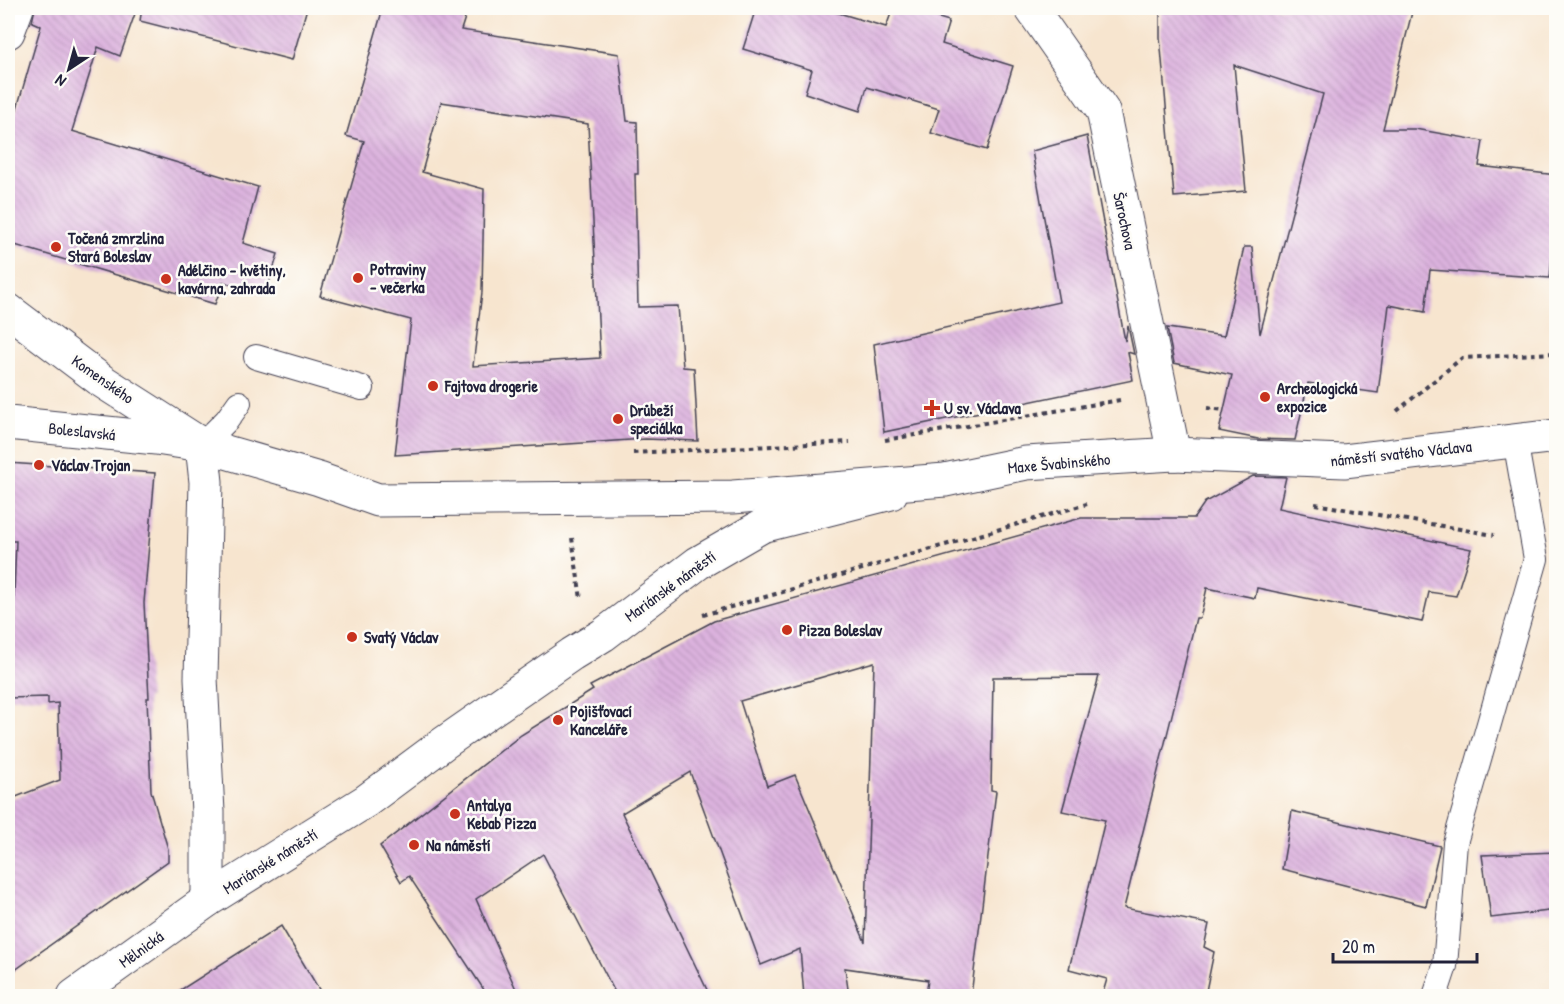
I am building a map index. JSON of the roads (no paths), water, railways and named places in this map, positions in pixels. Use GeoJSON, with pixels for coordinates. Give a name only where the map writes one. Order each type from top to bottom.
{"type":"FeatureCollection","features":[{"type":"Feature","properties":{"kind":"street"},"geometry":{"type":"LineString","coordinates":[[8,32],[16,8]]}},
{"type":"Feature","properties":{"kind":"street","name":"Šarochova"},"geometry":{"type":"LineString","coordinates":[[1031,8],[1103,111],[1174,454]]}},
{"type":"Feature","properties":{"kind":"street","name":"Komenského"},"geometry":{"type":"LineString","coordinates":[[8,309],[102,381],[202,445]]}},
{"type":"Feature","properties":{"kind":"street","name":"Boleslavská"},"geometry":{"type":"LineString","coordinates":[[8,423],[202,445]]}},
{"type":"Feature","properties":{"kind":"street","name":"náměstí svatého Václava"},"geometry":{"type":"LineString","coordinates":[[1174,454],[1344,461],[1557,436]]}},
{"type":"Feature","properties":{"kind":"street"},"geometry":{"type":"LineString","coordinates":[[202,445],[310,476],[378,500],[733,496],[945,480]]}},
{"type":"Feature","properties":{"kind":"street","name":"Mariánské náměstí"},"geometry":{"type":"LineString","coordinates":[[202,445],[206,482],[201,678],[208,812],[208,900]]}},
{"type":"Feature","properties":{"kind":"street","name":"Maxe Švabinského"},"geometry":{"type":"LineString","coordinates":[[945,480],[1026,463],[1174,454]]}},
{"type":"Feature","properties":{"kind":"street","name":"Mariánské náměstí"},"geometry":{"type":"LineString","coordinates":[[208,900],[366,801],[444,743],[603,635],[698,563],[762,525],[945,480]]}},
{"type":"Feature","properties":{"kind":"street","name":"Mělnická"},"geometry":{"type":"LineString","coordinates":[[74,996],[208,900]]}},
{"type":"Feature","properties":{"kind":"lane"},"geometry":{"type":"LineString","coordinates":[[256,357],[362,388]]}},
{"type":"Feature","properties":{"kind":"lane"},"geometry":{"type":"LineString","coordinates":[[202,445],[227,420],[238,403]]}},
{"type":"Feature","properties":{"kind":"lane"},"geometry":{"type":"LineString","coordinates":[[1435,996],[1445,966],[1455,843],[1536,558],[1515,440]]}},
{"type":"Feature","properties":{"kind":"place","name":"Točená zmrzlina Stará Boleslav"},"geometry":{"type":"Point","coordinates":[56,247]}},
{"type":"Feature","properties":{"kind":"place","name":"Potraviny - večerka"},"geometry":{"type":"Point","coordinates":[358,278]}},
{"type":"Feature","properties":{"kind":"place","name":"Adélčino - květiny, kavárna, zahrada"},"geometry":{"type":"Point","coordinates":[166,279]}},
{"type":"Feature","properties":{"kind":"place","name":"Fajtova drogerie"},"geometry":{"type":"Point","coordinates":[433,386]}},
{"type":"Feature","properties":{"kind":"place","name":"Archeologická expozice"},"geometry":{"type":"Point","coordinates":[1265,397]}},
{"type":"Feature","properties":{"kind":"place","name":"U sv. Václava"},"geometry":{"type":"Point","coordinates":[932,408]}},
{"type":"Feature","properties":{"kind":"place","name":"Drůbeží speciálka"},"geometry":{"type":"Point","coordinates":[618,419]}},
{"type":"Feature","properties":{"kind":"place","name":"Václav Trojan"},"geometry":{"type":"Point","coordinates":[39,465]}},
{"type":"Feature","properties":{"kind":"place","name":"Pizza Boleslav"},"geometry":{"type":"Point","coordinates":[787,630]}},
{"type":"Feature","properties":{"kind":"place","name":"Svatý Václav"},"geometry":{"type":"Point","coordinates":[352,637]}},
{"type":"Feature","properties":{"kind":"place","name":"Pojišťovací Kanceláře"},"geometry":{"type":"Point","coordinates":[558,720]}},
{"type":"Feature","properties":{"kind":"place","name":"Antalya Kebab Pizza"},"geometry":{"type":"Point","coordinates":[455,814]}},
{"type":"Feature","properties":{"kind":"place","name":"Na náměstí"},"geometry":{"type":"Point","coordinates":[414,845]}}]}
